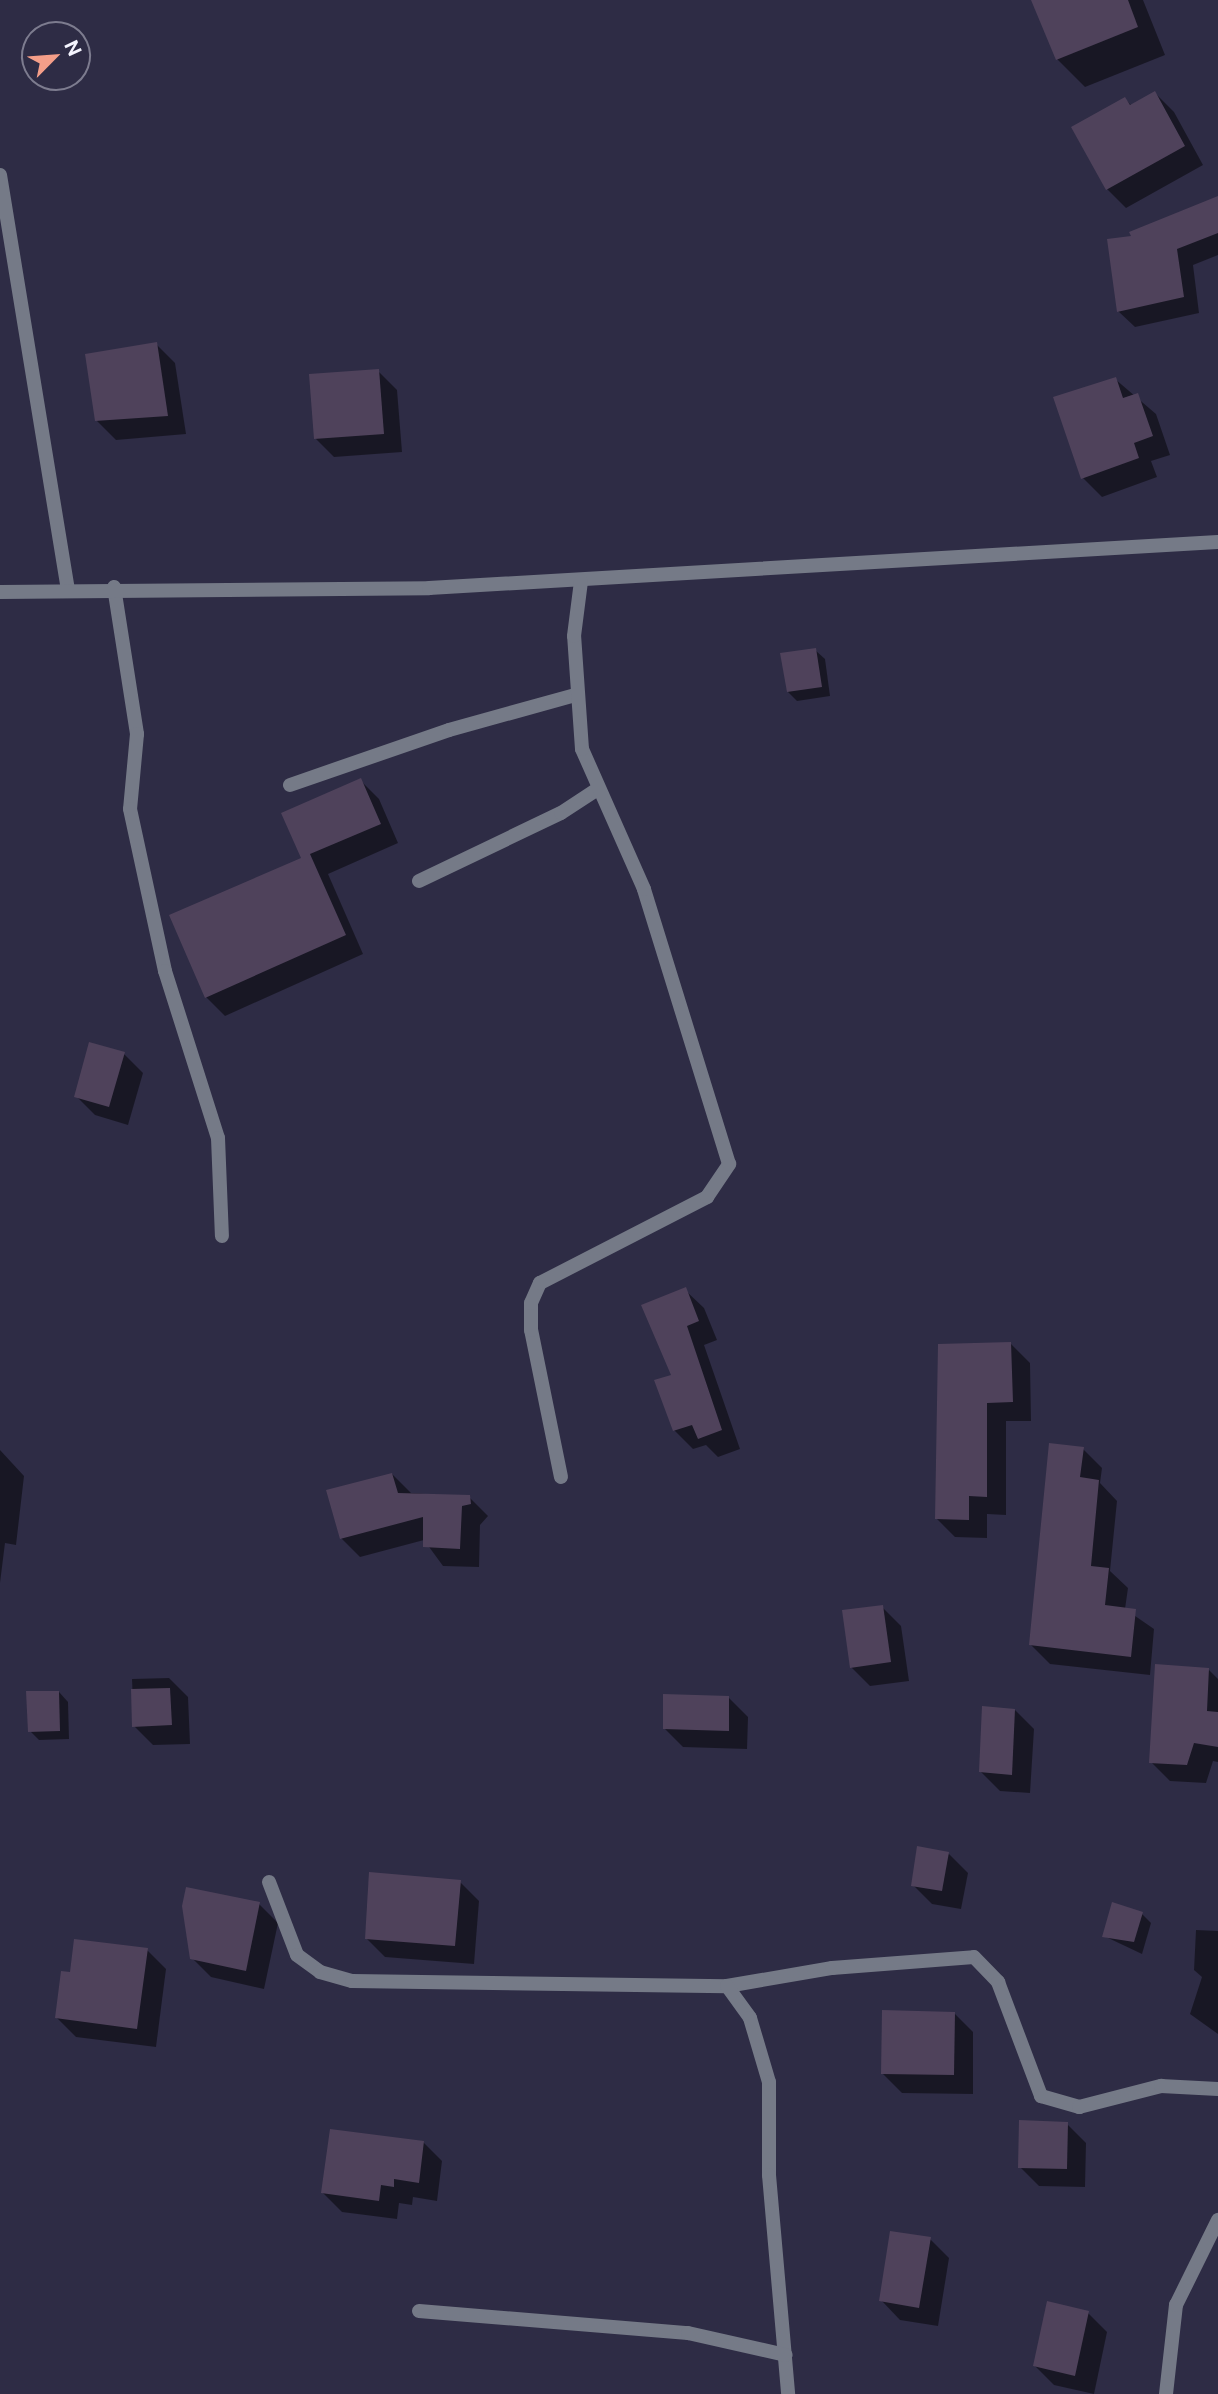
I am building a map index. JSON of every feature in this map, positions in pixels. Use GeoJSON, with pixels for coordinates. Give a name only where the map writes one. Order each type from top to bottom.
{"type":"FeatureCollection","features":[{"type":"Feature","properties":{"kind":"street"},"geometry":{"type":"LineString","coordinates":[[0,176],[68,588]]}},
{"type":"Feature","properties":{"kind":"street"},"geometry":{"type":"LineString","coordinates":[[0,592],[114,587],[581,581],[1218,542]]}},
{"type":"Feature","properties":{"kind":"street"},"geometry":{"type":"LineString","coordinates":[[561,1477],[531,1330],[531,1303],[540,1283],[707,1197],[729,1164],[644,889],[582,749],[575,695],[581,581]]}},
{"type":"Feature","properties":{"kind":"street"},"geometry":{"type":"LineString","coordinates":[[114,587],[137,734],[130,809],[165,971],[218,1138],[222,1236]]}},
{"type":"Feature","properties":{"kind":"street"},"geometry":{"type":"LineString","coordinates":[[290,785],[449,730],[575,695]]}},
{"type":"Feature","properties":{"kind":"street"},"geometry":{"type":"LineString","coordinates":[[419,881],[550,820],[599,788]]}},
{"type":"Feature","properties":{"kind":"street"},"geometry":{"type":"LineString","coordinates":[[269,1882],[297,1955],[320,1972],[352,1981],[727,1986],[832,1968],[974,1957],[998,1982],[1041,2096],[1079,2107],[1161,2086],[1218,2089]]}},
{"type":"Feature","properties":{"kind":"street"},"geometry":{"type":"LineString","coordinates":[[727,1986],[750,2018],[769,2082],[769,2175],[788,2394]]}},
{"type":"Feature","properties":{"kind":"street"},"geometry":{"type":"LineString","coordinates":[[1166,2394],[1176,2305],[1218,2220]]}},
{"type":"Feature","properties":{"kind":"street"},"geometry":{"type":"LineString","coordinates":[[419,2311],[688,2333],[786,2355]]}},
{"type":"Feature","properties":{"kind":"building"},"geometry":{"type":"Polygon","coordinates":[[[1031,0],[1128,0],[1138,27],[1056,60],[1031,0]]]}},
{"type":"Feature","properties":{"kind":"building"},"geometry":{"type":"Polygon","coordinates":[[[1155,91],[1185,146],[1106,190],[1071,127],[1125,97],[1130,105],[1155,91]]]}},
{"type":"Feature","properties":{"kind":"building"},"geometry":{"type":"Polygon","coordinates":[[[1218,196],[1218,233],[1177,249],[1184,297],[1117,312],[1107,239],[1131,236],[1129,232],[1218,196]]]}},
{"type":"Feature","properties":{"kind":"building"},"geometry":{"type":"Polygon","coordinates":[[[157,342],[168,416],[95,421],[85,354],[157,342]]]}},
{"type":"Feature","properties":{"kind":"building"},"geometry":{"type":"Polygon","coordinates":[[[379,369],[384,434],[314,439],[309,374],[379,369]]]}},
{"type":"Feature","properties":{"kind":"building"},"geometry":{"type":"Polygon","coordinates":[[[1116,377],[1123,398],[1138,393],[1153,436],[1134,443],[1139,458],[1081,479],[1053,397],[1116,377]]]}},
{"type":"Feature","properties":{"kind":"building"},"geometry":{"type":"Polygon","coordinates":[[[816,648],[822,687],[787,692],[780,653],[816,648]]]}},
{"type":"Feature","properties":{"kind":"building"},"geometry":{"type":"Polygon","coordinates":[[[361,778],[381,824],[310,854],[346,935],[205,998],[169,915],[301,858],[281,813],[361,778]]]}},
{"type":"Feature","properties":{"kind":"building"},"geometry":{"type":"Polygon","coordinates":[[[89,1042],[125,1052],[109,1107],[74,1097],[89,1042]]]}},
{"type":"Feature","properties":{"kind":"building"},"geometry":{"type":"Polygon","coordinates":[[[686,1287],[699,1321],[687,1326],[722,1430],[698,1439],[692,1425],[673,1431],[654,1380],[671,1375],[641,1305],[686,1287]]]}},
{"type":"Feature","properties":{"kind":"building"},"geometry":{"type":"Polygon","coordinates":[[[1011,1342],[1013,1402],[987,1403],[987,1497],[969,1496],[969,1520],[935,1519],[938,1344],[1011,1342]]]}},
{"type":"Feature","properties":{"kind":"building"},"geometry":{"type":"Polygon","coordinates":[[[1049,1443],[1084,1447],[1080,1477],[1099,1480],[1091,1566],[1109,1568],[1105,1605],[1136,1609],[1131,1657],[1029,1645],[1049,1443]]]}},
{"type":"Feature","properties":{"kind":"building"},"geometry":{"type":"Polygon","coordinates":[[[392,1473],[398,1493],[470,1495],[471,1504],[462,1506],[460,1549],[423,1547],[423,1517],[340,1539],[326,1490],[392,1473]]]}},
{"type":"Feature","properties":{"kind":"building"},"geometry":{"type":"Polygon","coordinates":[[[883,1605],[891,1662],[850,1668],[842,1610],[883,1605]]]}},
{"type":"Feature","properties":{"kind":"building"},"geometry":{"type":"Polygon","coordinates":[[[1155,1664],[1209,1668],[1207,1711],[1218,1712],[1218,1747],[1194,1743],[1187,1765],[1149,1763],[1155,1664]]]}},
{"type":"Feature","properties":{"kind":"building"},"geometry":{"type":"Polygon","coordinates":[[[170,1688],[172,1725],[132,1727],[131,1689],[170,1688]]]}},
{"type":"Feature","properties":{"kind":"building"},"geometry":{"type":"Polygon","coordinates":[[[26,1691],[59,1691],[60,1731],[28,1732],[26,1691]]]}},
{"type":"Feature","properties":{"kind":"building"},"geometry":{"type":"Polygon","coordinates":[[[663,1694],[729,1696],[729,1731],[663,1729],[663,1694]]]}},
{"type":"Feature","properties":{"kind":"building"},"geometry":{"type":"Polygon","coordinates":[[[982,1706],[1015,1709],[1012,1775],[979,1772],[982,1706]]]}},
{"type":"Feature","properties":{"kind":"building"},"geometry":{"type":"Polygon","coordinates":[[[917,1846],[949,1852],[942,1891],[911,1886],[917,1846]]]}},
{"type":"Feature","properties":{"kind":"building"},"geometry":{"type":"Polygon","coordinates":[[[369,1872],[461,1880],[455,1946],[365,1939],[369,1872]]]}},
{"type":"Feature","properties":{"kind":"building"},"geometry":{"type":"Polygon","coordinates":[[[186,1887],[260,1902],[246,1971],[190,1959],[182,1906],[186,1887]]]}},
{"type":"Feature","properties":{"kind":"building"},"geometry":{"type":"Polygon","coordinates":[[[1112,1902],[1143,1912],[1134,1942],[1102,1937],[1112,1902]]]}},
{"type":"Feature","properties":{"kind":"building"},"geometry":{"type":"Polygon","coordinates":[[[74,1939],[148,1948],[137,2029],[55,2018],[61,1971],[70,1972],[74,1939]]]}},
{"type":"Feature","properties":{"kind":"building"},"geometry":{"type":"Polygon","coordinates":[[[882,2010],[955,2012],[954,2075],[881,2074],[882,2010]]]}},
{"type":"Feature","properties":{"kind":"building"},"geometry":{"type":"Polygon","coordinates":[[[1019,2120],[1068,2122],[1067,2169],[1018,2168],[1019,2120]]]}},
{"type":"Feature","properties":{"kind":"building"},"geometry":{"type":"Polygon","coordinates":[[[330,2129],[424,2141],[419,2183],[394,2179],[394,2187],[381,2185],[379,2201],[321,2193],[330,2129]]]}},
{"type":"Feature","properties":{"kind":"building"},"geometry":{"type":"Polygon","coordinates":[[[890,2231],[931,2237],[919,2308],[879,2301],[890,2231]]]}},
{"type":"Feature","properties":{"kind":"building"},"geometry":{"type":"Polygon","coordinates":[[[1047,2301],[1089,2311],[1075,2376],[1033,2366],[1047,2301]]]}}]}
